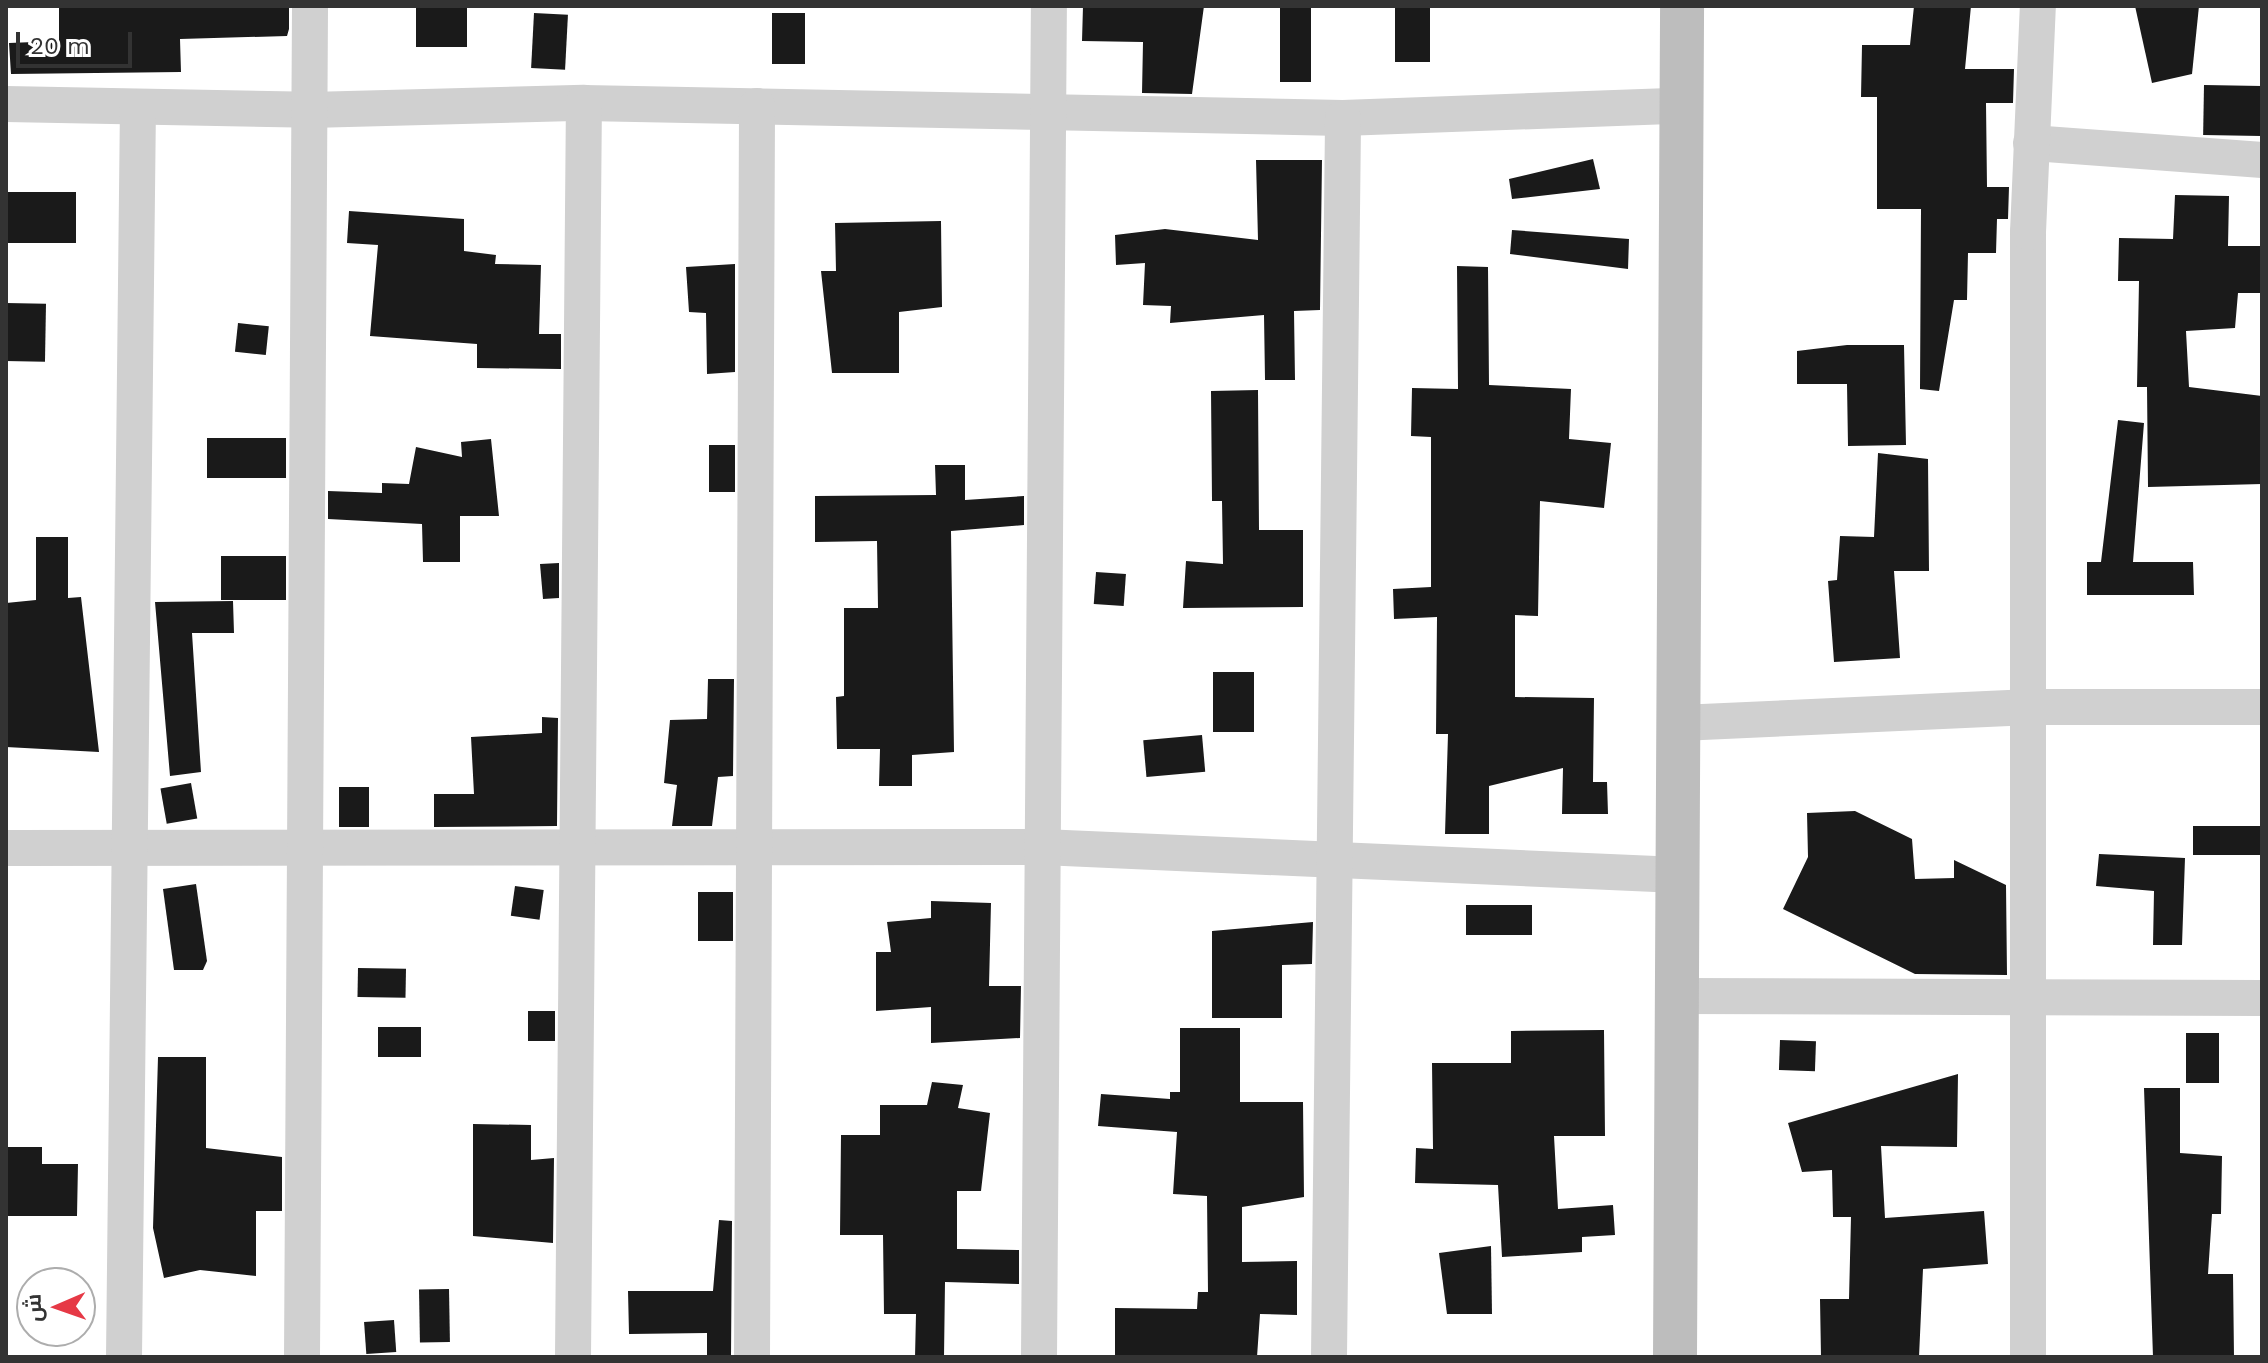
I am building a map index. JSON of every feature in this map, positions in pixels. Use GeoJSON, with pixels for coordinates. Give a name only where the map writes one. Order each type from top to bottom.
{"type":"FeatureCollection","features":[{"type":"Feature","properties":{"kind":"street"},"geometry":{"type":"LineString","coordinates":[[302,1357],[310,6]]}},
{"type":"Feature","properties":{"kind":"street"},"geometry":{"type":"LineString","coordinates":[[1039,1357],[1049,6]]}},
{"type":"Feature","properties":{"kind":"street"},"geometry":{"type":"LineString","coordinates":[[1675,1357],[1675,996],[1680,723],[1677,106],[1682,6]]}},
{"type":"Feature","properties":{"kind":"street"},"geometry":{"type":"LineString","coordinates":[[2028,1357],[2033,993],[2031,143],[2038,6]]}},
{"type":"Feature","properties":{"kind":"street"},"geometry":{"type":"LineString","coordinates":[[573,1357],[584,103]]}},
{"type":"Feature","properties":{"kind":"street"},"geometry":{"type":"LineString","coordinates":[[6,104],[310,110],[584,103],[1047,116],[1343,118],[1677,106]]}},
{"type":"Feature","properties":{"kind":"street"},"geometry":{"type":"LineString","coordinates":[[752,1357],[757,844],[757,106]]}},
{"type":"Feature","properties":{"kind":"street"},"geometry":{"type":"LineString","coordinates":[[124,1357],[138,107]]}},
{"type":"Feature","properties":{"kind":"street"},"geometry":{"type":"LineString","coordinates":[[1329,1357],[1330,861],[1343,118]]}},
{"type":"Feature","properties":{"kind":"street"},"geometry":{"type":"LineString","coordinates":[[2031,143],[2262,160]]}},
{"type":"Feature","properties":{"kind":"street"},"geometry":{"type":"LineString","coordinates":[[1680,723],[2031,707],[2262,707]]}},
{"type":"Feature","properties":{"kind":"street"},"geometry":{"type":"LineString","coordinates":[[6,848],[304,853],[579,844],[1042,847],[1678,875]]}},
{"type":"Feature","properties":{"kind":"street"},"geometry":{"type":"LineString","coordinates":[[1675,996],[2033,993],[2262,998]]}},
{"type":"Feature","properties":{"kind":"building"},"geometry":{"type":"Polygon","coordinates":[[[59,6],[289,6],[289,29],[287,36],[180,39],[181,72],[11,74],[9,43],[59,41],[59,6]]]}},
{"type":"Feature","properties":{"kind":"building"},"geometry":{"type":"Polygon","coordinates":[[[416,6],[467,6],[467,47],[416,47],[416,6]]]}},
{"type":"Feature","properties":{"kind":"building"},"geometry":{"type":"Polygon","coordinates":[[[1083,6],[1204,6],[1192,94],[1142,93],[1143,42],[1082,41],[1083,6]]]}},
{"type":"Feature","properties":{"kind":"building"},"geometry":{"type":"Polygon","coordinates":[[[1280,6],[1311,6],[1311,82],[1280,82],[1280,6]]]}},
{"type":"Feature","properties":{"kind":"building"},"geometry":{"type":"Polygon","coordinates":[[[1395,6],[1430,6],[1430,62],[1395,62],[1395,6]]]}},
{"type":"Feature","properties":{"kind":"building"},"geometry":{"type":"Polygon","coordinates":[[[1914,6],[1971,6],[1965,69],[2014,69],[2013,103],[1986,103],[1987,187],[2009,187],[2008,219],[1997,219],[1996,253],[1968,253],[1967,300],[1954,300],[1939,391],[1920,389],[1921,209],[1877,209],[1877,97],[1861,97],[1862,45],[1910,45],[1914,6]]]}},
{"type":"Feature","properties":{"kind":"building"},"geometry":{"type":"Polygon","coordinates":[[[2135,6],[2199,6],[2192,74],[2152,83],[2135,6]]]}},
{"type":"Feature","properties":{"kind":"building"},"geometry":{"type":"Polygon","coordinates":[[[534,13],[568,15],[565,70],[531,68],[534,13]]]}},
{"type":"Feature","properties":{"kind":"building"},"geometry":{"type":"Polygon","coordinates":[[[772,13],[805,13],[805,64],[772,64],[772,13]]]}},
{"type":"Feature","properties":{"kind":"building"},"geometry":{"type":"Polygon","coordinates":[[[2204,85],[2262,86],[2261,136],[2203,135],[2204,85]]]}},
{"type":"Feature","properties":{"kind":"building"},"geometry":{"type":"Polygon","coordinates":[[[1593,159],[1600,189],[1512,199],[1509,179],[1593,159]]]}},
{"type":"Feature","properties":{"kind":"building"},"geometry":{"type":"Polygon","coordinates":[[[1256,160],[1322,160],[1320,310],[1294,311],[1295,380],[1265,380],[1264,315],[1170,323],[1171,306],[1143,305],[1145,263],[1116,265],[1115,235],[1165,229],[1258,240],[1256,160]]]}},
{"type":"Feature","properties":{"kind":"building"},"geometry":{"type":"Polygon","coordinates":[[[6,192],[76,192],[76,243],[6,243],[6,192]]]}},
{"type":"Feature","properties":{"kind":"building"},"geometry":{"type":"Polygon","coordinates":[[[2175,195],[2229,196],[2228,246],[2262,246],[2262,293],[2238,293],[2235,328],[2186,331],[2189,387],[2262,396],[2262,484],[2148,487],[2147,387],[2137,387],[2139,281],[2118,281],[2119,238],[2173,239],[2175,195]]]}},
{"type":"Feature","properties":{"kind":"building"},"geometry":{"type":"Polygon","coordinates":[[[349,211],[464,219],[464,251],[496,255],[495,264],[541,265],[539,334],[561,334],[561,369],[477,368],[477,344],[370,336],[378,245],[347,243],[349,211]]]}},
{"type":"Feature","properties":{"kind":"building"},"geometry":{"type":"Polygon","coordinates":[[[941,221],[942,307],[899,312],[899,373],[832,373],[821,271],[836,271],[835,223],[941,221]]]}},
{"type":"Feature","properties":{"kind":"building"},"geometry":{"type":"Polygon","coordinates":[[[1512,230],[1629,239],[1628,269],[1510,254],[1512,230]]]}},
{"type":"Feature","properties":{"kind":"building"},"geometry":{"type":"Polygon","coordinates":[[[735,264],[735,372],[707,374],[706,313],[689,312],[686,267],[735,264]]]}},
{"type":"Feature","properties":{"kind":"building"},"geometry":{"type":"Polygon","coordinates":[[[1457,266],[1488,267],[1489,385],[1571,389],[1569,439],[1611,443],[1604,508],[1540,501],[1538,616],[1515,615],[1515,697],[1594,698],[1593,782],[1607,782],[1608,814],[1562,814],[1563,768],[1489,786],[1489,834],[1445,834],[1448,734],[1436,734],[1437,617],[1394,619],[1393,589],[1431,587],[1431,437],[1411,436],[1412,388],[1458,389],[1457,266]]]}},
{"type":"Feature","properties":{"kind":"building"},"geometry":{"type":"Polygon","coordinates":[[[6,303],[46,304],[45,362],[6,361],[6,303]]]}},
{"type":"Feature","properties":{"kind":"building"},"geometry":{"type":"Polygon","coordinates":[[[238,323],[269,326],[266,355],[235,352],[238,323]]]}},
{"type":"Feature","properties":{"kind":"building"},"geometry":{"type":"Polygon","coordinates":[[[1847,345],[1904,345],[1906,445],[1848,446],[1847,384],[1797,384],[1797,351],[1847,345]]]}},
{"type":"Feature","properties":{"kind":"building"},"geometry":{"type":"Polygon","coordinates":[[[1258,390],[1259,530],[1303,530],[1303,607],[1183,608],[1186,561],[1223,564],[1222,501],[1212,501],[1211,391],[1258,390]]]}},
{"type":"Feature","properties":{"kind":"building"},"geometry":{"type":"Polygon","coordinates":[[[2118,420],[2144,423],[2133,562],[2193,562],[2194,595],[2087,595],[2087,562],[2101,562],[2118,420]]]}},
{"type":"Feature","properties":{"kind":"building"},"geometry":{"type":"Polygon","coordinates":[[[207,438],[286,438],[286,478],[207,478],[207,438]]]}},
{"type":"Feature","properties":{"kind":"building"},"geometry":{"type":"Polygon","coordinates":[[[491,439],[499,516],[460,516],[460,562],[423,562],[422,524],[328,519],[328,491],[382,493],[382,483],[409,484],[416,447],[462,457],[461,442],[491,439]]]}},
{"type":"Feature","properties":{"kind":"building"},"geometry":{"type":"Polygon","coordinates":[[[709,445],[735,445],[735,492],[709,492],[709,445]]]}},
{"type":"Feature","properties":{"kind":"building"},"geometry":{"type":"Polygon","coordinates":[[[1878,453],[1928,459],[1929,571],[1894,571],[1900,658],[1834,662],[1828,581],[1837,580],[1840,536],[1874,537],[1878,453]]]}},
{"type":"Feature","properties":{"kind":"building"},"geometry":{"type":"Polygon","coordinates":[[[935,465],[965,465],[965,500],[1024,496],[1024,525],[951,531],[954,752],[912,755],[912,786],[879,786],[880,749],[837,749],[836,697],[844,696],[844,608],[878,608],[877,541],[815,542],[815,496],[936,495],[935,465]]]}},
{"type":"Feature","properties":{"kind":"building"},"geometry":{"type":"Polygon","coordinates":[[[36,537],[68,537],[68,598],[81,597],[99,752],[6,747],[6,603],[36,600],[36,537]]]}},
{"type":"Feature","properties":{"kind":"building"},"geometry":{"type":"Polygon","coordinates":[[[221,556],[286,556],[286,600],[221,600],[221,556]]]}},
{"type":"Feature","properties":{"kind":"building"},"geometry":{"type":"Polygon","coordinates":[[[559,563],[559,598],[543,599],[540,564],[559,563]]]}},
{"type":"Feature","properties":{"kind":"building"},"geometry":{"type":"Polygon","coordinates":[[[1096,572],[1126,574],[1124,606],[1094,604],[1096,572]]]}},
{"type":"Feature","properties":{"kind":"building"},"geometry":{"type":"Polygon","coordinates":[[[233,601],[234,633],[192,633],[201,772],[170,776],[155,602],[233,601]]]}},
{"type":"Feature","properties":{"kind":"building"},"geometry":{"type":"Polygon","coordinates":[[[1213,672],[1254,672],[1254,732],[1213,732],[1213,672]]]}},
{"type":"Feature","properties":{"kind":"building"},"geometry":{"type":"Polygon","coordinates":[[[708,679],[734,679],[733,776],[718,777],[712,826],[672,826],[677,785],[664,783],[670,720],[707,719],[708,679]]]}},
{"type":"Feature","properties":{"kind":"building"},"geometry":{"type":"Polygon","coordinates":[[[542,717],[558,718],[557,826],[434,827],[434,794],[474,794],[471,737],[542,733],[542,717]]]}},
{"type":"Feature","properties":{"kind":"building"},"geometry":{"type":"Polygon","coordinates":[[[1202,735],[1205,772],[1146,777],[1143,740],[1202,735]]]}},
{"type":"Feature","properties":{"kind":"building"},"geometry":{"type":"Polygon","coordinates":[[[191,783],[197,818],[167,824],[160,788],[191,783]]]}},
{"type":"Feature","properties":{"kind":"building"},"geometry":{"type":"Polygon","coordinates":[[[339,787],[369,787],[369,827],[339,827],[339,787]]]}},
{"type":"Feature","properties":{"kind":"building"},"geometry":{"type":"Polygon","coordinates":[[[1855,811],[1912,839],[1915,879],[1954,878],[1954,860],[2006,885],[2007,975],[1915,974],[1783,909],[1808,857],[1807,813],[1855,811]]]}},
{"type":"Feature","properties":{"kind":"building"},"geometry":{"type":"Polygon","coordinates":[[[2193,826],[2262,826],[2262,855],[2193,855],[2193,826]]]}},
{"type":"Feature","properties":{"kind":"building"},"geometry":{"type":"Polygon","coordinates":[[[2099,854],[2185,858],[2182,945],[2153,945],[2154,891],[2096,886],[2099,854]]]}},
{"type":"Feature","properties":{"kind":"building"},"geometry":{"type":"Polygon","coordinates":[[[196,884],[207,961],[203,970],[174,970],[163,889],[196,884]]]}},
{"type":"Feature","properties":{"kind":"building"},"geometry":{"type":"Polygon","coordinates":[[[515,886],[544,890],[540,920],[511,916],[515,886]]]}},
{"type":"Feature","properties":{"kind":"building"},"geometry":{"type":"Polygon","coordinates":[[[698,892],[733,892],[733,941],[698,941],[698,892]]]}},
{"type":"Feature","properties":{"kind":"building"},"geometry":{"type":"Polygon","coordinates":[[[931,901],[991,903],[989,986],[1021,986],[1020,1038],[931,1043],[931,1007],[876,1011],[876,952],[891,952],[887,922],[931,918],[931,901]]]}},
{"type":"Feature","properties":{"kind":"building"},"geometry":{"type":"Polygon","coordinates":[[[1466,905],[1532,905],[1532,935],[1466,935],[1466,905]]]}},
{"type":"Feature","properties":{"kind":"building"},"geometry":{"type":"Polygon","coordinates":[[[1313,922],[1312,964],[1282,965],[1282,1018],[1212,1018],[1212,931],[1313,922]]]}},
{"type":"Feature","properties":{"kind":"building"},"geometry":{"type":"Polygon","coordinates":[[[358,968],[406,969],[405,998],[357,997],[358,968]]]}},
{"type":"Feature","properties":{"kind":"building"},"geometry":{"type":"Polygon","coordinates":[[[528,1011],[555,1011],[555,1041],[528,1041],[528,1011]]]}},
{"type":"Feature","properties":{"kind":"building"},"geometry":{"type":"Polygon","coordinates":[[[378,1027],[421,1027],[421,1057],[378,1057],[378,1027]]]}},
{"type":"Feature","properties":{"kind":"building"},"geometry":{"type":"Polygon","coordinates":[[[1180,1028],[1240,1028],[1240,1102],[1303,1102],[1304,1197],[1242,1207],[1242,1262],[1297,1261],[1297,1315],[1260,1314],[1257,1357],[1115,1357],[1115,1308],[1197,1309],[1198,1292],[1208,1292],[1207,1196],[1173,1194],[1177,1132],[1098,1126],[1101,1094],[1170,1099],[1170,1092],[1180,1092],[1180,1028]]]}},
{"type":"Feature","properties":{"kind":"building"},"geometry":{"type":"Polygon","coordinates":[[[1604,1030],[1605,1136],[1554,1136],[1558,1209],[1613,1205],[1615,1235],[1582,1237],[1582,1252],[1502,1257],[1498,1185],[1415,1183],[1416,1148],[1433,1149],[1432,1063],[1511,1063],[1511,1031],[1604,1030]]]}},
{"type":"Feature","properties":{"kind":"building"},"geometry":{"type":"Polygon","coordinates":[[[2186,1033],[2219,1033],[2219,1083],[2186,1083],[2186,1033]]]}},
{"type":"Feature","properties":{"kind":"building"},"geometry":{"type":"Polygon","coordinates":[[[1780,1040],[1816,1041],[1815,1071],[1779,1070],[1780,1040]]]}},
{"type":"Feature","properties":{"kind":"building"},"geometry":{"type":"Polygon","coordinates":[[[158,1057],[206,1057],[206,1148],[282,1157],[282,1211],[256,1211],[256,1276],[200,1270],[164,1278],[153,1228],[158,1057]]]}},
{"type":"Feature","properties":{"kind":"building"},"geometry":{"type":"Polygon","coordinates":[[[1958,1074],[1957,1147],[1881,1146],[1885,1218],[1984,1211],[1988,1264],[1923,1269],[1919,1357],[1821,1357],[1820,1299],[1849,1299],[1851,1217],[1833,1217],[1832,1170],[1802,1172],[1788,1123],[1958,1074]]]}},
{"type":"Feature","properties":{"kind":"building"},"geometry":{"type":"Polygon","coordinates":[[[932,1082],[963,1085],[958,1108],[990,1113],[981,1191],[957,1191],[957,1249],[1019,1250],[1019,1284],[945,1282],[944,1357],[915,1357],[916,1314],[884,1314],[883,1235],[840,1235],[841,1135],[880,1135],[880,1105],[927,1105],[932,1082]]]}},
{"type":"Feature","properties":{"kind":"building"},"geometry":{"type":"Polygon","coordinates":[[[2144,1088],[2180,1088],[2180,1153],[2222,1156],[2221,1214],[2212,1214],[2208,1274],[2233,1274],[2234,1357],[2153,1357],[2144,1088]]]}},
{"type":"Feature","properties":{"kind":"building"},"geometry":{"type":"Polygon","coordinates":[[[473,1124],[531,1125],[531,1160],[554,1158],[553,1243],[473,1236],[473,1124]]]}},
{"type":"Feature","properties":{"kind":"building"},"geometry":{"type":"Polygon","coordinates":[[[6,1147],[42,1147],[42,1164],[78,1164],[77,1216],[6,1216],[6,1147]]]}},
{"type":"Feature","properties":{"kind":"building"},"geometry":{"type":"Polygon","coordinates":[[[719,1220],[732,1221],[731,1357],[707,1357],[707,1333],[629,1334],[628,1291],[713,1291],[719,1220]]]}},
{"type":"Feature","properties":{"kind":"building"},"geometry":{"type":"Polygon","coordinates":[[[1491,1246],[1492,1314],[1447,1314],[1439,1253],[1491,1246]]]}},
{"type":"Feature","properties":{"kind":"building"},"geometry":{"type":"Polygon","coordinates":[[[449,1289],[450,1342],[420,1343],[419,1290],[449,1289]]]}},
{"type":"Feature","properties":{"kind":"building"},"geometry":{"type":"Polygon","coordinates":[[[394,1320],[396,1352],[366,1354],[364,1322],[394,1320]]]}}]}
